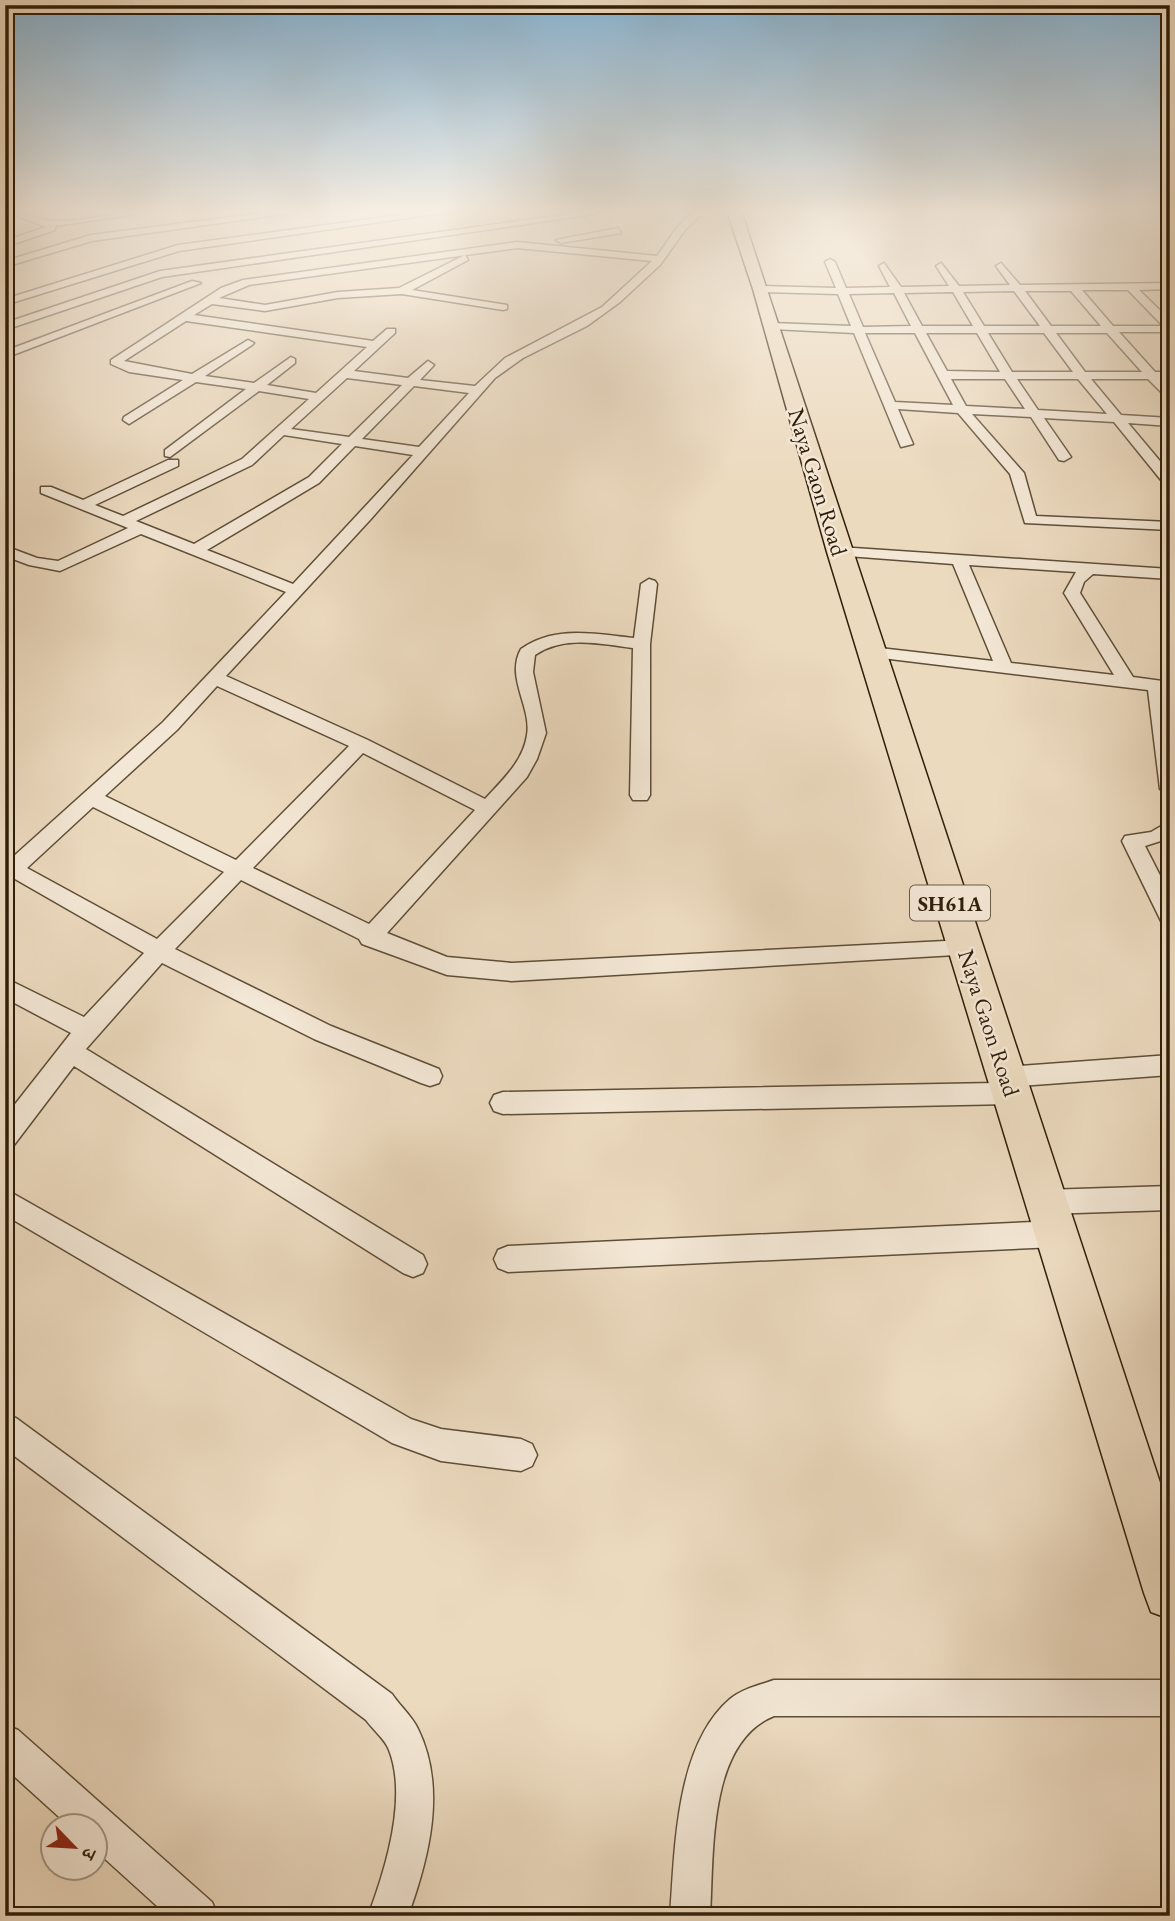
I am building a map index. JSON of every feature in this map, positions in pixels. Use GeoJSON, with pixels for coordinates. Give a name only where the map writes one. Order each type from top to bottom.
{"type":"FeatureCollection","features":[{"type":"Feature","properties":{"kind":"main road","name":"Naya Gaon Road"},"geometry":{"type":"LineString","coordinates":[[764,301],[839,552],[1170,1593]]}},
{"type":"Feature","properties":{"kind":"street"},"geometry":{"type":"LineString","coordinates":[[68,301],[73,303]]}},
{"type":"Feature","properties":{"kind":"street"},"geometry":{"type":"LineString","coordinates":[[5,327],[80,301]]}},
{"type":"Feature","properties":{"kind":"street"},"geometry":{"type":"LineString","coordinates":[[5,355],[149,301]]}},
{"type":"Feature","properties":{"kind":"street"},"geometry":{"type":"LineString","coordinates":[[208,301],[115,362],[129,368],[320,397]]}},
{"type":"Feature","properties":{"kind":"street"},"geometry":{"type":"LineString","coordinates":[[214,301],[265,308],[306,301]]}},
{"type":"Feature","properties":{"kind":"street"},"geometry":{"type":"LineString","coordinates":[[373,305],[382,301]]}},
{"type":"Feature","properties":{"kind":"street"},"geometry":{"type":"LineString","coordinates":[[462,301],[503,307]]}},
{"type":"Feature","properties":{"kind":"street"},"geometry":{"type":"LineString","coordinates":[[430,1076],[360,1051],[160,952],[9,872],[131,765],[296,591],[504,363],[575,329],[614,301]]}},
{"type":"Feature","properties":{"kind":"street"},"geometry":{"type":"LineString","coordinates":[[844,301],[906,444]]}},
{"type":"Feature","properties":{"kind":"street"},"geometry":{"type":"LineString","coordinates":[[905,301],[962,410],[1017,473],[1030,520],[1170,526]]}},
{"type":"Feature","properties":{"kind":"street"},"geometry":{"type":"LineString","coordinates":[[964,301],[1009,376],[1064,457]]}},
{"type":"Feature","properties":{"kind":"street"},"geometry":{"type":"LineString","coordinates":[[1029,301],[1082,376],[1170,482]]}},
{"type":"Feature","properties":{"kind":"street"},"geometry":{"type":"LineString","coordinates":[[1085,301],[1170,397]]}},
{"type":"Feature","properties":{"kind":"street"},"geometry":{"type":"LineString","coordinates":[[1144,301],[1170,328]]}},
{"type":"Feature","properties":{"kind":"street"},"geometry":{"type":"LineString","coordinates":[[184,317],[376,345]]}},
{"type":"Feature","properties":{"kind":"street"},"geometry":{"type":"LineString","coordinates":[[772,326],[856,330],[1170,328]]}},
{"type":"Feature","properties":{"kind":"street"},"geometry":{"type":"LineString","coordinates":[[122,522],[233,471],[320,397],[391,331]]}},
{"type":"Feature","properties":{"kind":"street"},"geometry":{"type":"LineString","coordinates":[[129,420],[248,343]]}},
{"type":"Feature","properties":{"kind":"street"},"geometry":{"type":"LineString","coordinates":[[83,505],[172,458],[290,362]]}},
{"type":"Feature","properties":{"kind":"street"},"geometry":{"type":"LineString","coordinates":[[194,551],[305,486],[354,442],[428,365]]}},
{"type":"Feature","properties":{"kind":"street"},"geometry":{"type":"LineString","coordinates":[[345,374],[477,390]]}},
{"type":"Feature","properties":{"kind":"street"},"geometry":{"type":"LineString","coordinates":[[943,375],[1170,376]]}},
{"type":"Feature","properties":{"kind":"street"},"geometry":{"type":"LineString","coordinates":[[888,405],[1170,422]]}},
{"type":"Feature","properties":{"kind":"street"},"geometry":{"type":"LineString","coordinates":[[281,431],[422,452]]}},
{"type":"Feature","properties":{"kind":"street"},"geometry":{"type":"LineString","coordinates":[[46,490],[296,591]]}},
{"type":"Feature","properties":{"kind":"street"},"geometry":{"type":"LineString","coordinates":[[5,550],[34,562],[60,566],[139,529]]}},
{"type":"Feature","properties":{"kind":"street"},"geometry":{"type":"LineString","coordinates":[[839,552],[1170,574]]}},
{"type":"Feature","properties":{"kind":"street"},"geometry":{"type":"LineString","coordinates":[[959,559],[1004,668]]}},
{"type":"Feature","properties":{"kind":"street"},"geometry":{"type":"LineString","coordinates":[[1090,568],[1077,580],[1072,593],[1127,682]]}},
{"type":"Feature","properties":{"kind":"street"},"geometry":{"type":"LineString","coordinates":[[640,794],[642,644],[649,584]]}},
{"type":"Feature","properties":{"kind":"street"},"geometry":{"type":"LineString","coordinates":[[370,937],[520,773],[533,751],[537,732],[524,661],[531,649],[544,642],[570,638],[642,644]]}},
{"type":"Feature","properties":{"kind":"street"},"geometry":{"type":"LineString","coordinates":[[871,652],[1163,686],[1170,789]]}},
{"type":"Feature","properties":{"kind":"street"},"geometry":{"type":"LineString","coordinates":[[215,678],[361,744],[487,808]]}},
{"type":"Feature","properties":{"kind":"street"},"geometry":{"type":"LineString","coordinates":[[5,1137],[87,1030],[361,744]]}},
{"type":"Feature","properties":{"kind":"street"},"geometry":{"type":"LineString","coordinates":[[92,798],[370,937],[447,966],[512,972],[965,948]]}},
{"type":"Feature","properties":{"kind":"street"},"geometry":{"type":"LineString","coordinates":[[1170,828],[1156,838],[1132,841],[1170,917]]}},
{"type":"Feature","properties":{"kind":"street"},"geometry":{"type":"LineString","coordinates":[[5,987],[87,1030]]}},
{"type":"Feature","properties":{"kind":"street"},"geometry":{"type":"LineString","coordinates":[[71,1052],[413,1264]]}},
{"type":"Feature","properties":{"kind":"street"},"geometry":{"type":"LineString","coordinates":[[503,1103],[1008,1085],[1170,1065]]}},
{"type":"Feature","properties":{"kind":"street"},"geometry":{"type":"LineString","coordinates":[[1045,1202],[1170,1198]]}},
{"type":"Feature","properties":{"kind":"street"},"geometry":{"type":"LineString","coordinates":[[5,1201],[403,1432],[441,1445],[521,1455]]}},
{"type":"Feature","properties":{"kind":"street"},"geometry":{"type":"LineString","coordinates":[[508,1259],[1056,1234]]}},
{"type":"Feature","properties":{"kind":"street"},"geometry":{"type":"LineString","coordinates":[[5,1429],[379,1707],[406,1745],[415,1797],[402,1881],[388,1916]]}},
{"type":"Feature","properties":{"kind":"street"},"geometry":{"type":"LineString","coordinates":[[690,1916],[699,1809],[716,1749],[745,1710],[774,1698],[1170,1698]]}},
{"type":"Feature","properties":{"kind":"street"},"geometry":{"type":"LineString","coordinates":[[5,1743],[198,1916]]}}]}
